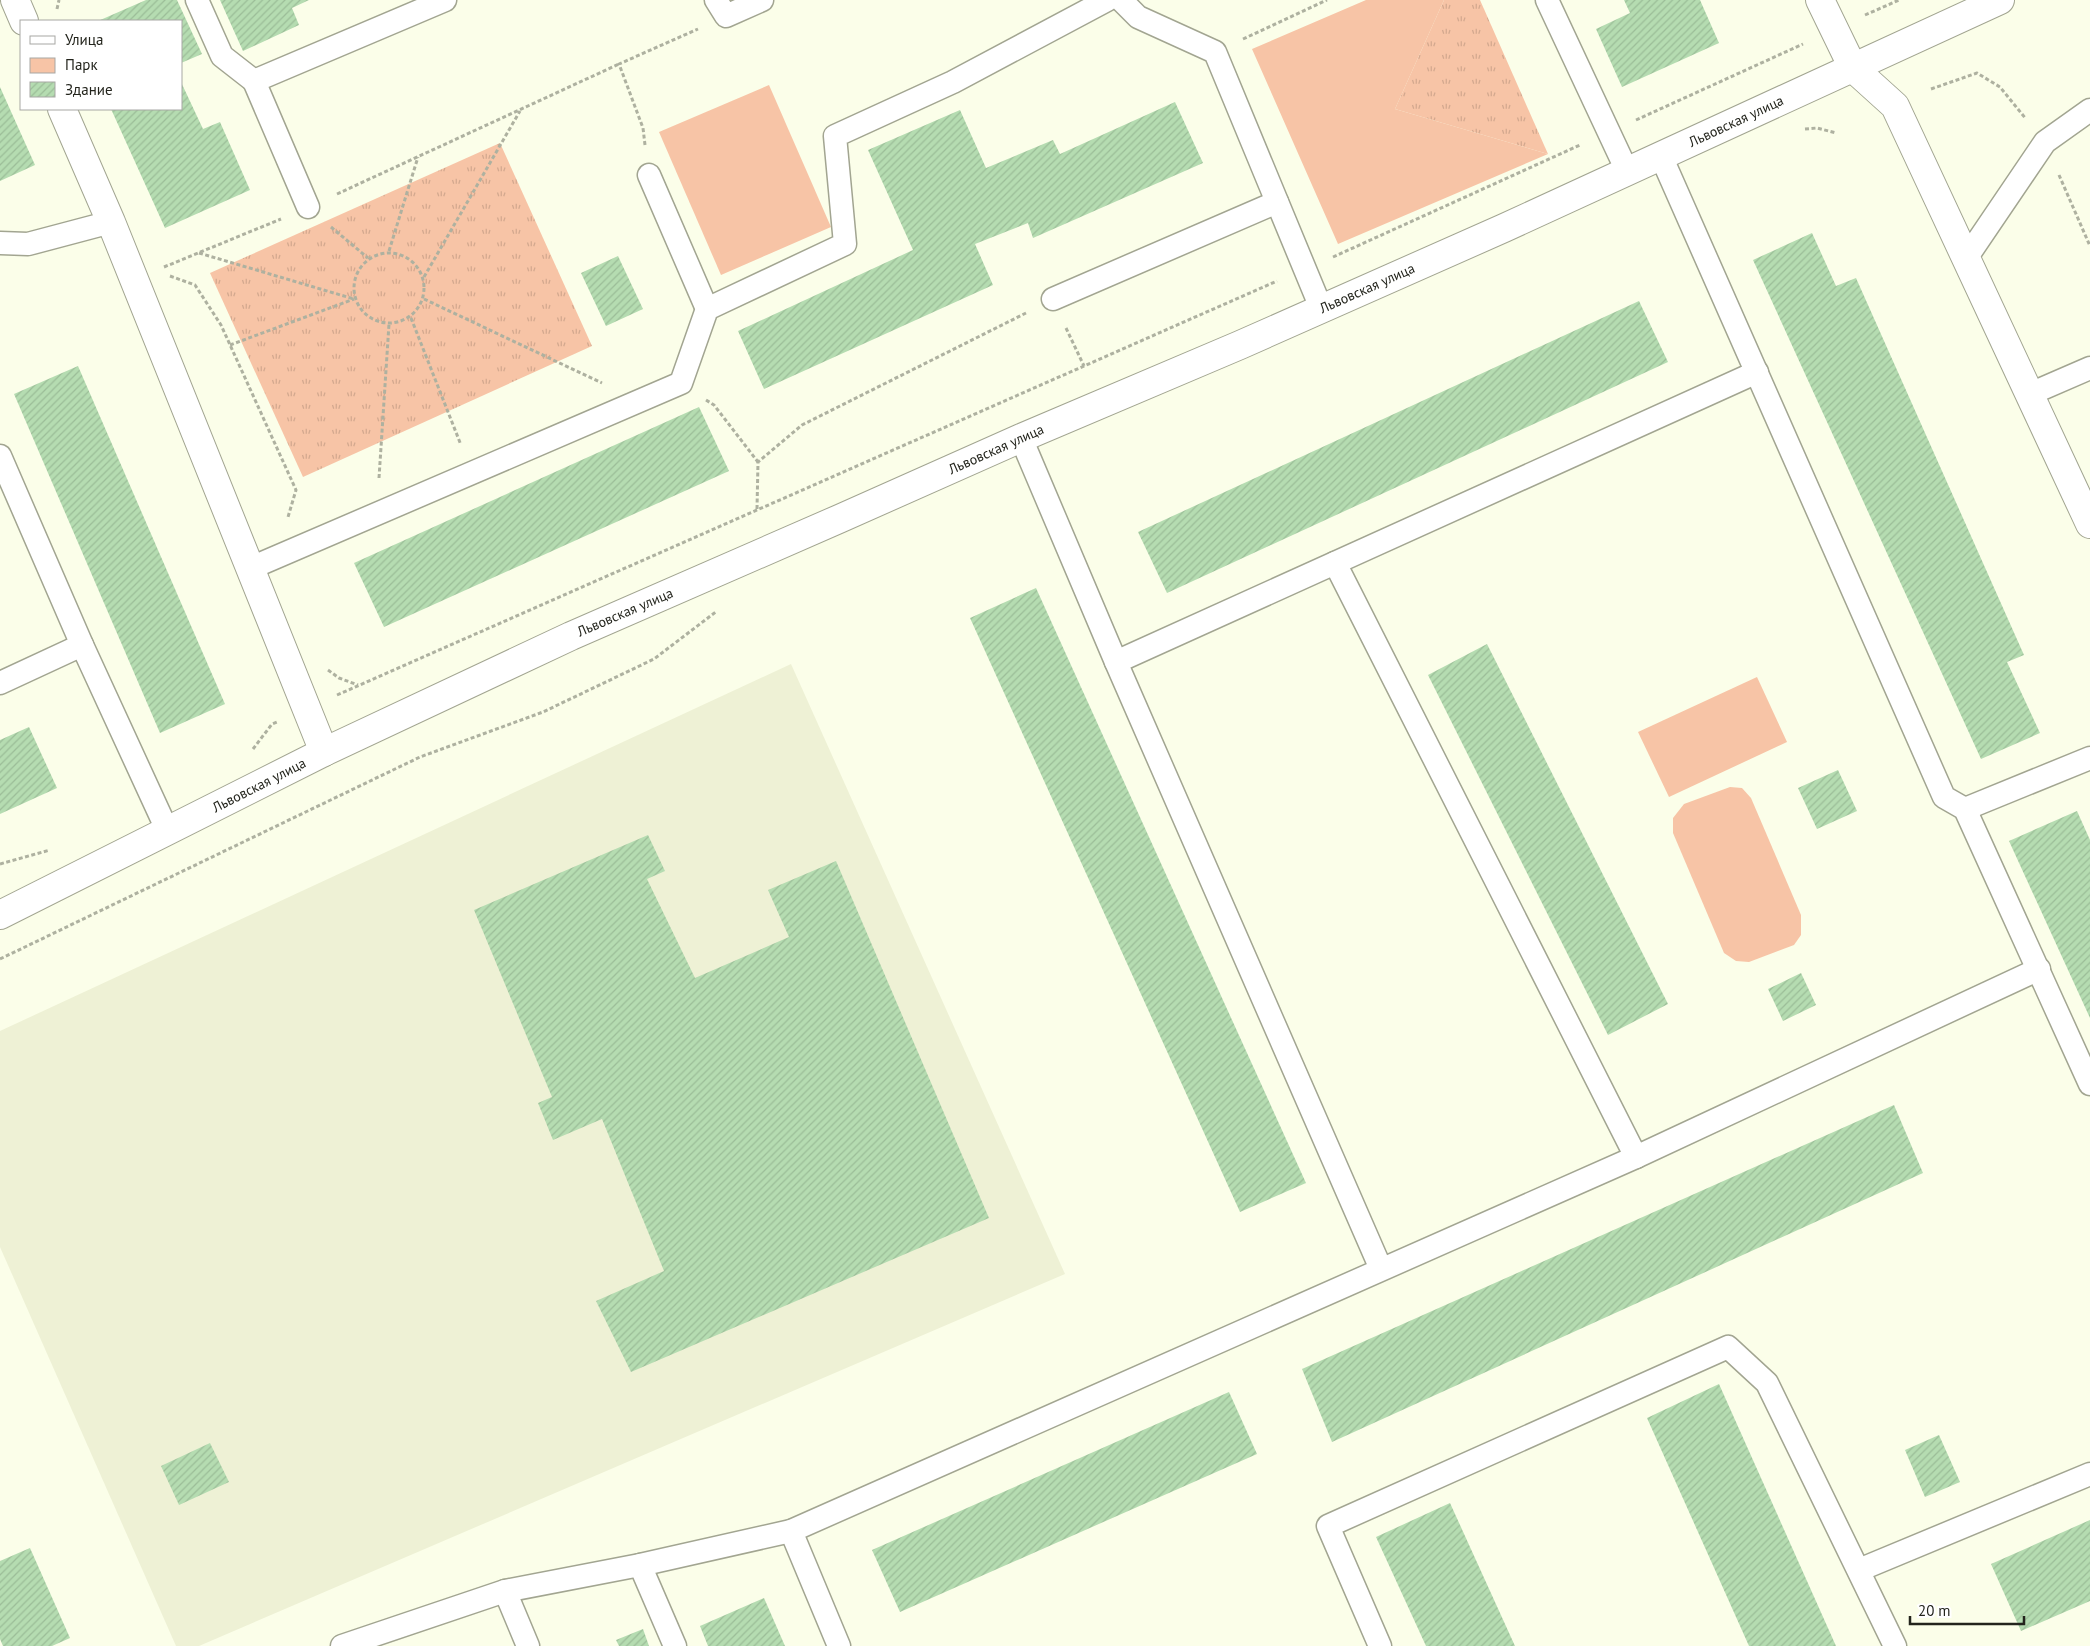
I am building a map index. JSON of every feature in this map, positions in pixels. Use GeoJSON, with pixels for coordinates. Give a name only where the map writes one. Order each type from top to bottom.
{"type":"FeatureCollection","features":[{"type":"Feature","properties":{"kind":"street"},"geometry":{"type":"LineString","coordinates":[[14,0],[24,20]]}},
{"type":"Feature","properties":{"kind":"street"},"geometry":{"type":"LineString","coordinates":[[1820,0],[1853,68],[1895,106],[2090,524]]}},
{"type":"Feature","properties":{"kind":"street","name":"Львовская улица"},"geometry":{"type":"LineString","coordinates":[[0,915],[324,752],[571,636],[1504,228],[2000,0]]}},
{"type":"Feature","properties":{"kind":"street"},"geometry":{"type":"LineString","coordinates":[[62,110],[111,222],[324,752]]}},
{"type":"Feature","properties":{"kind":"lane"},"geometry":{"type":"LineString","coordinates":[[197,0],[222,56],[254,81],[308,207]]}},
{"type":"Feature","properties":{"kind":"lane"},"geometry":{"type":"LineString","coordinates":[[254,81],[445,0]]}},
{"type":"Feature","properties":{"kind":"lane"},"geometry":{"type":"LineString","coordinates":[[721,8],[762,0]]}},
{"type":"Feature","properties":{"kind":"lane"},"geometry":{"type":"LineString","coordinates":[[707,309],[845,244],[835,136],[953,82],[1107,0]]}},
{"type":"Feature","properties":{"kind":"lane"},"geometry":{"type":"LineString","coordinates":[[1121,0],[1138,17],[1215,52],[1321,308]]}},
{"type":"Feature","properties":{"kind":"lane"},"geometry":{"type":"LineString","coordinates":[[1547,0],[1627,171]]}},
{"type":"Feature","properties":{"kind":"lane"},"geometry":{"type":"LineString","coordinates":[[1967,258],[2045,142],[2090,110]]}},
{"type":"Feature","properties":{"kind":"lane"},"geometry":{"type":"LineString","coordinates":[[1661,156],[1944,797],[1964,809],[2039,969],[2090,1084]]}},
{"type":"Feature","properties":{"kind":"lane"},"geometry":{"type":"LineString","coordinates":[[251,568],[681,383],[707,309],[649,176]]}},
{"type":"Feature","properties":{"kind":"lane"},"geometry":{"type":"LineString","coordinates":[[1053,299],[1278,202]]}},
{"type":"Feature","properties":{"kind":"lane"},"geometry":{"type":"LineString","coordinates":[[0,243],[28,244],[111,222]]}},
{"type":"Feature","properties":{"kind":"lane"},"geometry":{"type":"LineString","coordinates":[[2030,394],[2090,368]]}},
{"type":"Feature","properties":{"kind":"lane"},"geometry":{"type":"LineString","coordinates":[[1116,662],[1757,372]]}},
{"type":"Feature","properties":{"kind":"lane"},"geometry":{"type":"LineString","coordinates":[[1021,438],[1116,662],[1381,1269]]}},
{"type":"Feature","properties":{"kind":"lane"},"geometry":{"type":"LineString","coordinates":[[0,456],[82,645],[168,832]]}},
{"type":"Feature","properties":{"kind":"lane"},"geometry":{"type":"LineString","coordinates":[[1335,563],[1636,1157]]}},
{"type":"Feature","properties":{"kind":"lane"},"geometry":{"type":"LineString","coordinates":[[0,682],[82,645]]}},
{"type":"Feature","properties":{"kind":"lane"},"geometry":{"type":"LineString","coordinates":[[1964,809],[2090,758]]}},
{"type":"Feature","properties":{"kind":"lane"},"geometry":{"type":"LineString","coordinates":[[342,1646],[505,1591],[640,1565],[792,1531],[1636,1157],[2039,969]]}},
{"type":"Feature","properties":{"kind":"lane"},"geometry":{"type":"LineString","coordinates":[[1380,1646],[1328,1526],[1728,1347],[1767,1383],[1895,1646]]}},
{"type":"Feature","properties":{"kind":"lane"},"geometry":{"type":"LineString","coordinates":[[1859,1570],[2090,1474]]}},
{"type":"Feature","properties":{"kind":"lane"},"geometry":{"type":"LineString","coordinates":[[792,1531],[839,1646]]}},
{"type":"Feature","properties":{"kind":"lane"},"geometry":{"type":"LineString","coordinates":[[640,1565],[675,1646]]}},
{"type":"Feature","properties":{"kind":"lane"},"geometry":{"type":"LineString","coordinates":[[505,1591],[528,1646]]}},
{"type":"Feature","properties":{"kind":"path"},"geometry":{"type":"LineString","coordinates":[[1215,52],[1327,0]]}},
{"type":"Feature","properties":{"kind":"path"},"geometry":{"type":"LineString","coordinates":[[249,754],[272,724],[307,708],[1305,269],[1899,0]]}},
{"type":"Feature","properties":{"kind":"path"},"geometry":{"type":"LineString","coordinates":[[155,271],[308,207],[620,64],[721,8]]}},
{"type":"Feature","properties":{"kind":"path"},"geometry":{"type":"LineString","coordinates":[[620,64],[642,128],[649,176]]}},
{"type":"Feature","properties":{"kind":"path"},"geometry":{"type":"LineString","coordinates":[[424,277],[411,258],[389,252],[368,258],[354,277],[354,299],[368,318],[389,324],[411,318],[424,299],[424,277],[521,109]]}},
{"type":"Feature","properties":{"kind":"path"},"geometry":{"type":"LineString","coordinates":[[389,252],[418,157]]}},
{"type":"Feature","properties":{"kind":"path"},"geometry":{"type":"LineString","coordinates":[[308,207],[368,258]]}},
{"type":"Feature","properties":{"kind":"path"},"geometry":{"type":"LineString","coordinates":[[199,253],[354,299]]}},
{"type":"Feature","properties":{"kind":"path"},"geometry":{"type":"LineString","coordinates":[[163,274],[195,285],[221,325],[296,490],[276,558]]}},
{"type":"Feature","properties":{"kind":"path"},"geometry":{"type":"LineString","coordinates":[[230,345],[354,299]]}},
{"type":"Feature","properties":{"kind":"path"},"geometry":{"type":"LineString","coordinates":[[424,299],[639,401]]}},
{"type":"Feature","properties":{"kind":"path"},"geometry":{"type":"LineString","coordinates":[[758,462],[802,425],[1053,299],[1084,366]]}},
{"type":"Feature","properties":{"kind":"path"},"geometry":{"type":"LineString","coordinates":[[411,318],[472,473]]}},
{"type":"Feature","properties":{"kind":"path"},"geometry":{"type":"LineString","coordinates":[[376,515],[389,324]]}},
{"type":"Feature","properties":{"kind":"path"},"geometry":{"type":"LineString","coordinates":[[681,383],[714,405],[758,462],[757,509]]}},
{"type":"Feature","properties":{"kind":"path"},"geometry":{"type":"LineString","coordinates":[[324,662],[328,670],[339,678],[358,685]]}},
{"type":"Feature","properties":{"kind":"path"},"geometry":{"type":"LineString","coordinates":[[0,959],[420,757]]}},
{"type":"Feature","properties":{"kind":"path"},"geometry":{"type":"LineString","coordinates":[[0,864],[56,848]]}},
{"type":"Feature","properties":{"kind":"shaded area"},"geometry":{"type":"Polygon","coordinates":[[[791,664],[1065,1274],[199,1646],[176,1646],[0,1247],[0,1031],[791,664]]]}},
{"type":"Feature","properties":{"kind":"green space"},"geometry":{"type":"Polygon","coordinates":[[[1366,0],[1444,0],[1395,109],[1548,154],[1338,244],[1252,49],[1366,0]]]}},
{"type":"Feature","properties":{"kind":"green space"},"geometry":{"type":"Polygon","coordinates":[[[1444,0],[1480,0],[1548,154],[1395,109],[1444,0]]]}},
{"type":"Feature","properties":{"kind":"green space"},"geometry":{"type":"Polygon","coordinates":[[[769,85],[831,227],[721,275],[659,132],[769,85]]]}},
{"type":"Feature","properties":{"kind":"green space"},"geometry":{"type":"Polygon","coordinates":[[[500,143],[592,346],[303,477],[210,273],[500,143]]]}},
{"type":"Feature","properties":{"kind":"green space"},"geometry":{"type":"Polygon","coordinates":[[[1757,677],[1787,742],[1669,797],[1638,732],[1757,677]]]}},
{"type":"Feature","properties":{"kind":"green space"},"geometry":{"type":"Polygon","coordinates":[[[1730,787],[1742,788],[1751,798],[1801,915],[1801,935],[1794,945],[1749,962],[1736,961],[1724,953],[1673,833],[1673,818],[1684,804],[1730,787]]]}},
{"type":"Feature","properties":{"kind":"building"},"geometry":{"type":"Polygon","coordinates":[[[146,0],[177,0],[202,54],[182,63],[182,20],[100,20],[146,0]]]}},
{"type":"Feature","properties":{"kind":"building"},"geometry":{"type":"Polygon","coordinates":[[[220,0],[309,0],[292,8],[299,25],[243,51],[220,0]]]}},
{"type":"Feature","properties":{"kind":"building"},"geometry":{"type":"Polygon","coordinates":[[[1624,0],[1700,0],[1719,43],[1622,87],[1596,29],[1630,13],[1624,0]]]}},
{"type":"Feature","properties":{"kind":"building"},"geometry":{"type":"Polygon","coordinates":[[[182,84],[203,129],[220,122],[250,190],[165,228],[111,110],[182,110],[182,84]]]}},
{"type":"Feature","properties":{"kind":"building"},"geometry":{"type":"Polygon","coordinates":[[[0,87],[35,165],[0,181],[0,87]]]}},
{"type":"Feature","properties":{"kind":"building"},"geometry":{"type":"Polygon","coordinates":[[[1175,102],[1203,163],[1033,238],[1028,223],[975,244],[993,285],[764,389],[738,331],[913,250],[868,150],[960,110],[986,168],[1053,140],[1060,154],[1175,102]]]}},
{"type":"Feature","properties":{"kind":"building"},"geometry":{"type":"Polygon","coordinates":[[[1812,233],[1836,286],[1856,278],[2024,655],[2007,662],[2040,733],[1981,759],[1753,260],[1812,233]]]}},
{"type":"Feature","properties":{"kind":"building"},"geometry":{"type":"Polygon","coordinates":[[[618,256],[643,309],[606,326],[581,273],[618,256]]]}},
{"type":"Feature","properties":{"kind":"building"},"geometry":{"type":"Polygon","coordinates":[[[1639,301],[1668,362],[1167,593],[1138,532],[1639,301]]]}},
{"type":"Feature","properties":{"kind":"building"},"geometry":{"type":"Polygon","coordinates":[[[78,366],[225,704],[160,733],[14,394],[78,366]]]}},
{"type":"Feature","properties":{"kind":"building"},"geometry":{"type":"Polygon","coordinates":[[[699,407],[729,471],[384,627],[354,563],[699,407]]]}},
{"type":"Feature","properties":{"kind":"building"},"geometry":{"type":"Polygon","coordinates":[[[1036,588],[1306,1183],[1240,1212],[970,618],[1036,588]]]}},
{"type":"Feature","properties":{"kind":"building"},"geometry":{"type":"Polygon","coordinates":[[[1487,644],[1668,1004],[1608,1035],[1428,675],[1487,644]]]}},
{"type":"Feature","properties":{"kind":"building"},"geometry":{"type":"Polygon","coordinates":[[[29,727],[57,788],[0,814],[0,740],[29,727]]]}},
{"type":"Feature","properties":{"kind":"building"},"geometry":{"type":"Polygon","coordinates":[[[1838,770],[1857,811],[1817,829],[1798,788],[1838,770]]]}},
{"type":"Feature","properties":{"kind":"building"},"geometry":{"type":"Polygon","coordinates":[[[2077,811],[2090,840],[2090,1018],[2009,841],[2077,811]]]}},
{"type":"Feature","properties":{"kind":"building"},"geometry":{"type":"Polygon","coordinates":[[[648,835],[665,871],[647,879],[695,978],[789,937],[768,890],[836,861],[989,1218],[631,1372],[596,1301],[664,1271],[602,1119],[553,1140],[538,1103],[552,1097],[474,910],[648,835]]]}},
{"type":"Feature","properties":{"kind":"building"},"geometry":{"type":"Polygon","coordinates":[[[1801,973],[1816,1005],[1783,1021],[1768,989],[1801,973]]]}},
{"type":"Feature","properties":{"kind":"building"},"geometry":{"type":"Polygon","coordinates":[[[1894,1105],[1923,1173],[1332,1442],[1302,1369],[1894,1105]]]}},
{"type":"Feature","properties":{"kind":"building"},"geometry":{"type":"Polygon","coordinates":[[[1719,1384],[1836,1646],[1749,1646],[1647,1418],[1719,1384]]]}},
{"type":"Feature","properties":{"kind":"building"},"geometry":{"type":"Polygon","coordinates":[[[1229,1392],[1257,1454],[900,1612],[872,1550],[1229,1392]]]}},
{"type":"Feature","properties":{"kind":"building"},"geometry":{"type":"Polygon","coordinates":[[[1939,1435],[1960,1482],[1925,1497],[1905,1450],[1939,1435]]]}},
{"type":"Feature","properties":{"kind":"building"},"geometry":{"type":"Polygon","coordinates":[[[210,1443],[229,1482],[179,1505],[161,1466],[210,1443]]]}},
{"type":"Feature","properties":{"kind":"building"},"geometry":{"type":"Polygon","coordinates":[[[1450,1503],[1515,1646],[1426,1646],[1376,1537],[1450,1503]]]}},
{"type":"Feature","properties":{"kind":"building"},"geometry":{"type":"Polygon","coordinates":[[[2090,1520],[2090,1601],[2021,1631],[1991,1564],[2090,1520]]]}},
{"type":"Feature","properties":{"kind":"building"},"geometry":{"type":"Polygon","coordinates":[[[30,1548],[70,1638],[52,1646],[3,1646],[0,1639],[0,1561],[30,1548]]]}},
{"type":"Feature","properties":{"kind":"building"},"geometry":{"type":"Polygon","coordinates":[[[764,1598],[785,1646],[708,1646],[700,1626],[764,1598]]]}},
{"type":"Feature","properties":{"kind":"building"},"geometry":{"type":"Polygon","coordinates":[[[643,1629],[649,1646],[619,1646],[616,1640],[643,1629]]]}}]}
